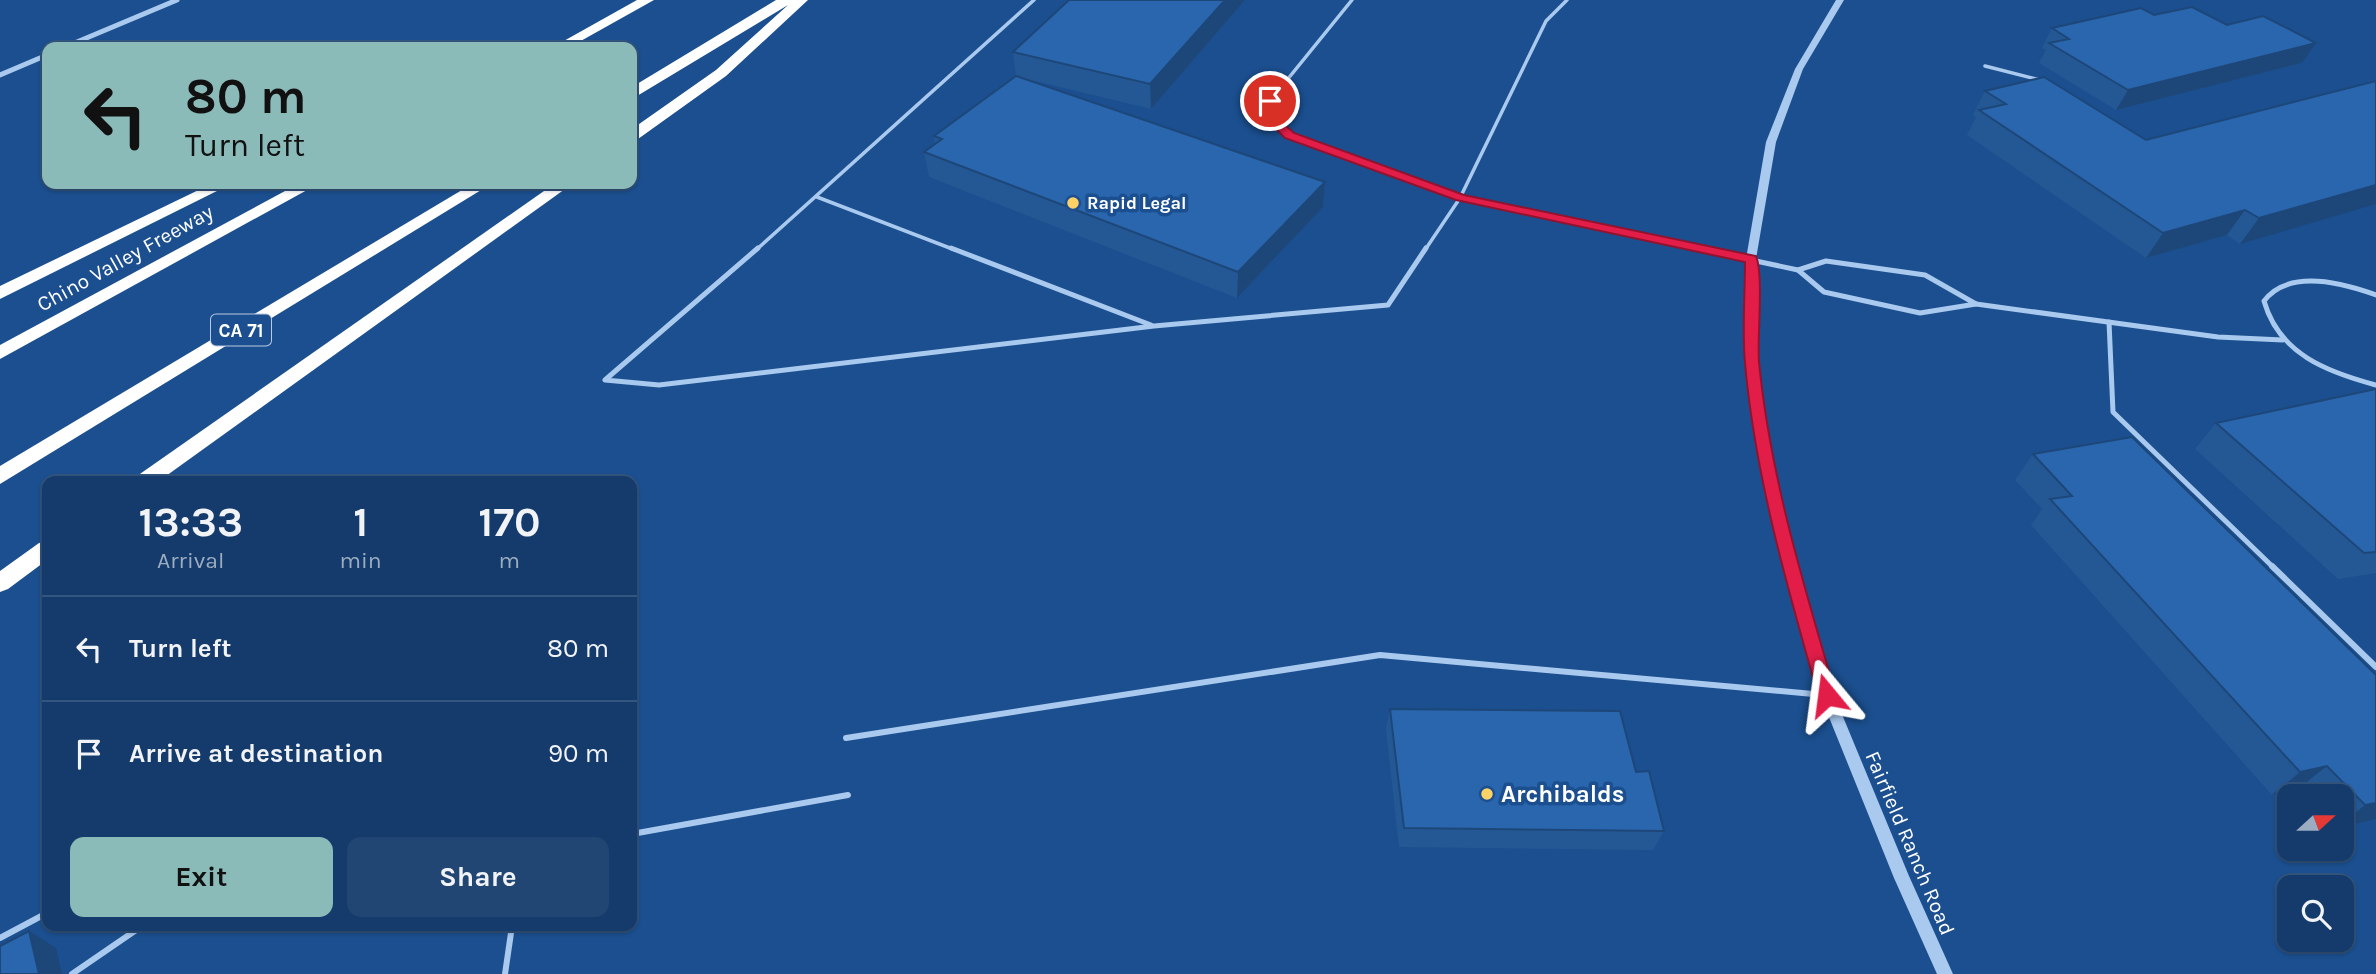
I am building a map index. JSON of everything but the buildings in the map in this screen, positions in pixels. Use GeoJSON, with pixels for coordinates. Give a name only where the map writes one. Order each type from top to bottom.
{"type":"FeatureCollection","features":[{"type":"Feature","properties":{"kind":"highway"},"geometry":{"type":"LineString","coordinates":[[569,42],[647,0]]}},
{"type":"Feature","properties":{"kind":"highway"},"geometry":{"type":"LineString","coordinates":[[637,90],[786,0]]}},
{"type":"Feature","properties":{"kind":"highway"},"geometry":{"type":"LineString","coordinates":[[637,132],[721,73],[801,0]]}},
{"type":"Feature","properties":{"kind":"highway"},"geometry":{"type":"LineString","coordinates":[[562,42],[580,36]]}},
{"type":"Feature","properties":{"kind":"highway"},"geometry":{"type":"LineString","coordinates":[[0,293],[213,189]]}},
{"type":"Feature","properties":{"kind":"highway","name":"Chino Valley Freeway"},"geometry":{"type":"LineString","coordinates":[[0,353],[301,189]]}},
{"type":"Feature","properties":{"kind":"highway","name":"CA 71"},"geometry":{"type":"LineString","coordinates":[[0,476],[474,189]]}},
{"type":"Feature","properties":{"kind":"highway"},"geometry":{"type":"LineString","coordinates":[[151,476],[557,189]]}},
{"type":"Feature","properties":{"kind":"highway"},"geometry":{"type":"LineString","coordinates":[[0,583],[42,553]]}},
{"type":"Feature","properties":{"kind":"street"},"geometry":{"type":"LineString","coordinates":[[77,42],[177,0]]}},
{"type":"Feature","properties":{"kind":"street","name":"Fairfield Ranch Road"},"geometry":{"type":"LineString","coordinates":[[1840,0],[1799,69],[1771,142],[1751,259],[1752,362],[1765,448],[1788,559],[1827,695],[1902,878],[1945,974]]}},
{"type":"Feature","properties":{"kind":"street"},"geometry":{"type":"LineString","coordinates":[[0,75],[42,57]]}},
{"type":"Feature","properties":{"kind":"lane"},"geometry":{"type":"LineString","coordinates":[[1034,0],[817,197],[605,380],[659,385],[1154,326],[1388,305],[1460,198],[1546,22],[1567,0]]}},
{"type":"Feature","properties":{"kind":"lane"},"geometry":{"type":"LineString","coordinates":[[1352,0],[1270,101],[1271,119],[1290,135],[1460,198],[1798,270],[1825,292],[1920,313],[1976,304],[2218,337],[2283,340]]}},
{"type":"Feature","properties":{"kind":"lane"},"geometry":{"type":"LineString","coordinates":[[1985,66],[2038,79],[2049,86]]}},
{"type":"Feature","properties":{"kind":"lane"},"geometry":{"type":"LineString","coordinates":[[817,197],[1154,326]]}},
{"type":"Feature","properties":{"kind":"lane"},"geometry":{"type":"LineString","coordinates":[[1798,270],[1826,261],[1925,275],[1976,304]]}},
{"type":"Feature","properties":{"kind":"lane"},"geometry":{"type":"LineString","coordinates":[[2376,295],[2332,283],[2300,282],[2276,288],[2264,301],[2266,319],[2283,340],[2311,361],[2349,378],[2376,385]]}},
{"type":"Feature","properties":{"kind":"lane"},"geometry":{"type":"LineString","coordinates":[[2109,322],[2113,412],[2376,667]]}},
{"type":"Feature","properties":{"kind":"lane"},"geometry":{"type":"LineString","coordinates":[[846,738],[1380,655],[1827,695]]}},
{"type":"Feature","properties":{"kind":"lane"},"geometry":{"type":"LineString","coordinates":[[637,833],[848,795]]}},
{"type":"Feature","properties":{"kind":"lane"},"geometry":{"type":"LineString","coordinates":[[0,938],[42,916]]}},
{"type":"Feature","properties":{"kind":"lane"},"geometry":{"type":"LineString","coordinates":[[72,974],[135,931]]}},
{"type":"Feature","properties":{"kind":"lane"},"geometry":{"type":"LineString","coordinates":[[505,974],[511,931]]}},
{"type":"Feature","properties":{"kind":"place","name":"Rapid Legal"},"geometry":{"type":"Point","coordinates":[1073,203]}},
{"type":"Feature","properties":{"kind":"place","name":"Archibalds"},"geometry":{"type":"Point","coordinates":[1487,794]}},
{"type":"Feature","properties":{"kind":"route"},"geometry":{"type":"LineString","coordinates":[[1270,101],[1271,119],[1290,135],[1460,198],[1751,259],[1752,362],[1765,448],[1788,559],[1827,695]]}}]}
